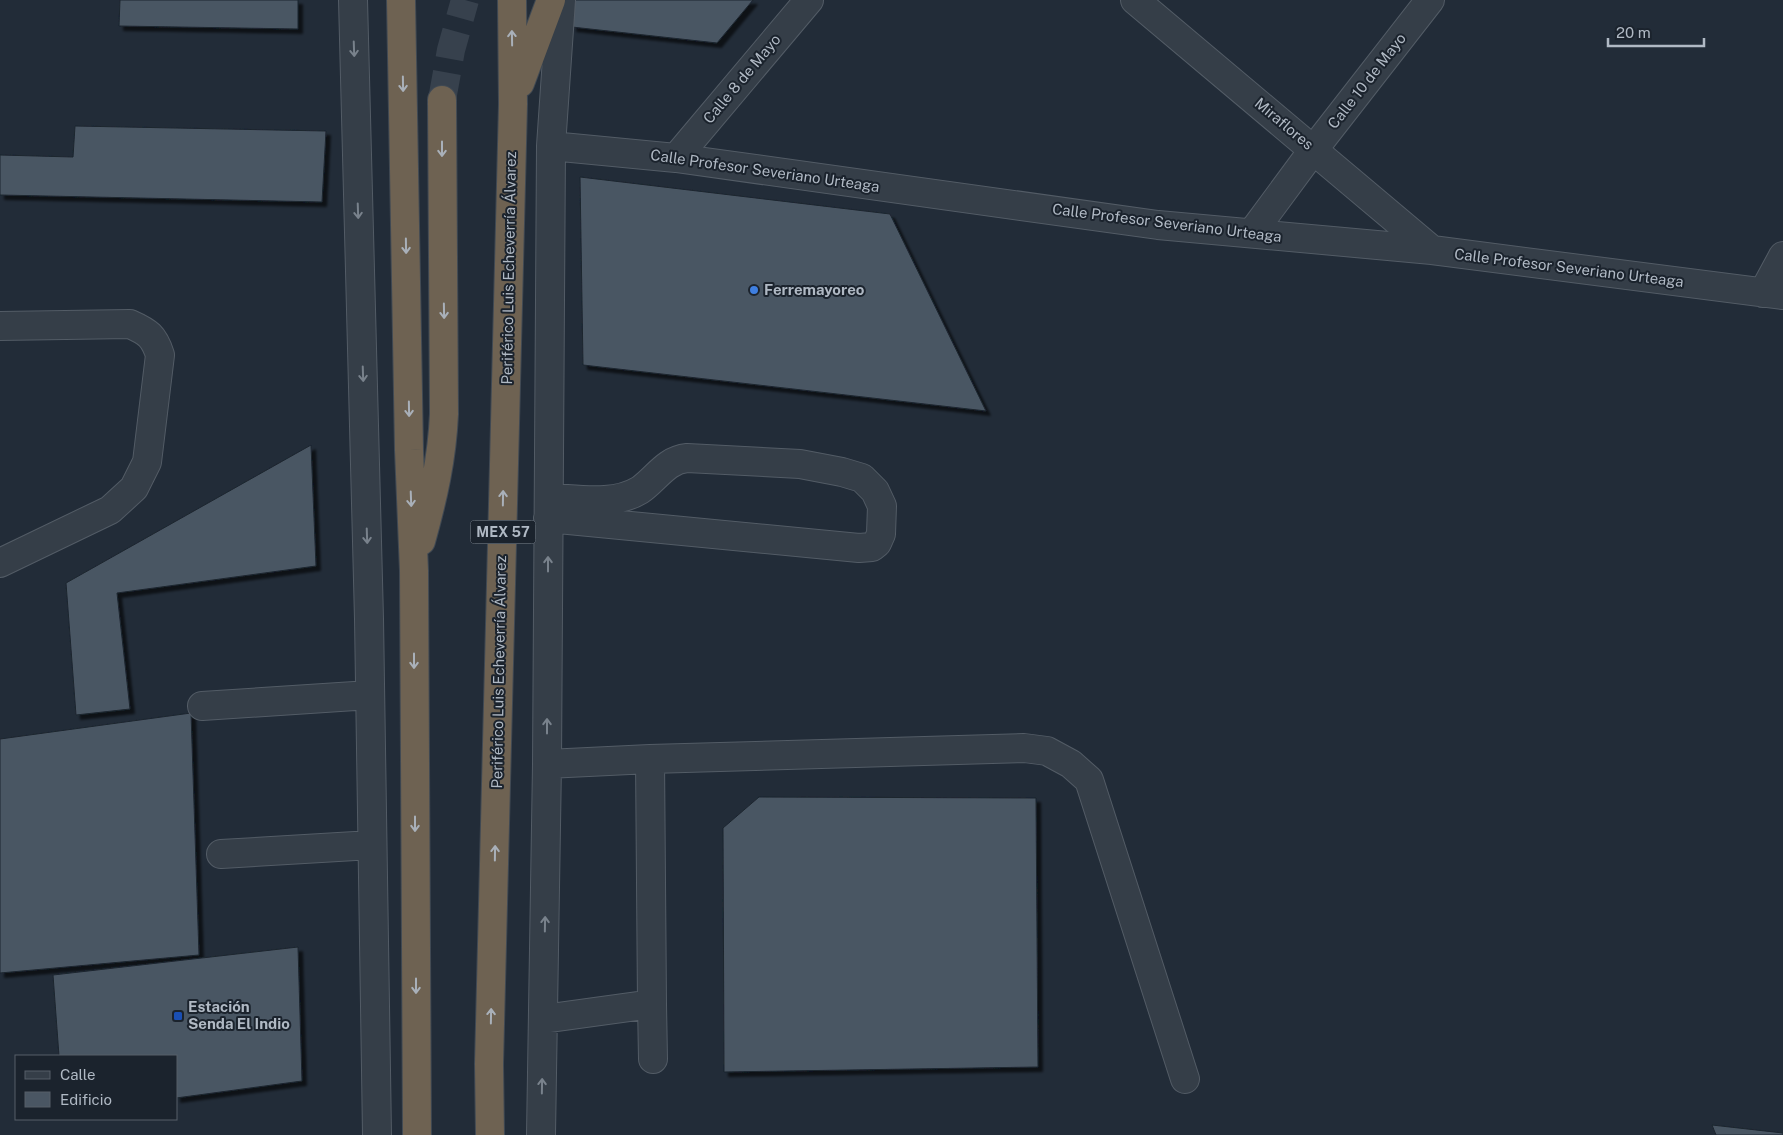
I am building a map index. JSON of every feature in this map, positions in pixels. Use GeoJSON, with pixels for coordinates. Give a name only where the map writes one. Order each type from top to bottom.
{"type":"FeatureCollection","features":[{"type":"Feature","properties":{"kind":"highway"},"geometry":{"type":"LineString","coordinates":[[401,0],[409,450],[414,571],[417,1135]]}},
{"type":"Feature","properties":{"kind":"highway","name":"Periférico Luis Echeverría Álvarez"},"geometry":{"type":"LineString","coordinates":[[490,1135],[490,1064],[513,104],[512,0]]}},
{"type":"Feature","properties":{"kind":"highway"},"geometry":{"type":"LineString","coordinates":[[513,104],[551,0]]}},
{"type":"Feature","properties":{"kind":"highway"},"geometry":{"type":"LineString","coordinates":[[414,571],[436,486],[443,437],[442,100]]}},
{"type":"Feature","properties":{"kind":"street"},"geometry":{"type":"LineString","coordinates":[[353,0],[370,695],[377,1135]]}},
{"type":"Feature","properties":{"kind":"street"},"geometry":{"type":"LineString","coordinates":[[541,1135],[547,764],[551,146],[561,0]]}},
{"type":"Feature","properties":{"kind":"street","name":"Calle 8 de Mayo"},"geometry":{"type":"LineString","coordinates":[[676,158],[808,0]]}},
{"type":"Feature","properties":{"kind":"street","name":"Miraflores"},"geometry":{"type":"LineString","coordinates":[[1135,0],[1432,250]]}},
{"type":"Feature","properties":{"kind":"street","name":"Calle 10 de Mayo"},"geometry":{"type":"LineString","coordinates":[[1252,233],[1314,149],[1430,0]]}},
{"type":"Feature","properties":{"kind":"street","name":"Calle Profesor Severiano Urteaga"},"geometry":{"type":"LineString","coordinates":[[551,146],[676,158],[1148,223],[1432,250],[1773,294]]}},
{"type":"Feature","properties":{"kind":"street"},"geometry":{"type":"LineString","coordinates":[[1773,294],[1783,256]]}},
{"type":"Feature","properties":{"kind":"street"},"geometry":{"type":"LineString","coordinates":[[0,326],[130,324],[146,332],[156,342],[160,355],[147,462],[134,488],[110,510],[0,563]]}},
{"type":"Feature","properties":{"kind":"street"},"geometry":{"type":"LineString","coordinates":[[678,459],[800,464],[862,478],[875,491],[882,506],[881,534],[877,544],[872,547],[859,548],[548,508],[624,497],[640,490],[670,463],[678,459]]}},
{"type":"Feature","properties":{"kind":"street"},"geometry":{"type":"LineString","coordinates":[[202,706],[370,695]]}},
{"type":"Feature","properties":{"kind":"street"},"geometry":{"type":"LineString","coordinates":[[547,764],[650,759],[1024,748],[1048,751],[1070,764],[1089,780],[1185,1079]]}},
{"type":"Feature","properties":{"kind":"street"},"geometry":{"type":"LineString","coordinates":[[650,759],[653,1059]]}},
{"type":"Feature","properties":{"kind":"street"},"geometry":{"type":"LineString","coordinates":[[221,854],[372,845]]}},
{"type":"Feature","properties":{"kind":"street"},"geometry":{"type":"LineString","coordinates":[[544,1019],[652,1004]]}},
{"type":"Feature","properties":{"kind":"building"},"geometry":{"type":"Polygon","coordinates":[[[120,0],[298,0],[298,29],[119,26],[120,0]]]}},
{"type":"Feature","properties":{"kind":"building"},"geometry":{"type":"Polygon","coordinates":[[[575,0],[753,0],[717,43],[572,27],[575,0]]]}},
{"type":"Feature","properties":{"kind":"building"},"geometry":{"type":"Polygon","coordinates":[[[75,126],[326,131],[322,202],[0,195],[0,155],[73,157],[75,126]]]}},
{"type":"Feature","properties":{"kind":"building","name":"Ferremayoreo"},"geometry":{"type":"Polygon","coordinates":[[[580,177],[890,214],[986,411],[583,365],[580,177]]]}},
{"type":"Feature","properties":{"kind":"building"},"geometry":{"type":"Polygon","coordinates":[[[311,445],[316,566],[117,593],[130,709],[76,715],[66,583],[311,445]]]}},
{"type":"Feature","properties":{"kind":"building"},"geometry":{"type":"Polygon","coordinates":[[[191,713],[199,955],[0,973],[0,739],[191,713]]]}},
{"type":"Feature","properties":{"kind":"building"},"geometry":{"type":"Polygon","coordinates":[[[759,797],[1036,798],[1038,1067],[724,1072],[723,828],[759,797]]]}},
{"type":"Feature","properties":{"kind":"building","name":"Estación Senda El Indio"},"geometry":{"type":"Polygon","coordinates":[[[298,947],[302,1081],[178,1098],[178,1055],[59,1055],[53,975],[298,947]]]}},
{"type":"Feature","properties":{"kind":"building"},"geometry":{"type":"Polygon","coordinates":[[[1712,1125],[1783,1133],[1783,1135],[1716,1135],[1712,1125]]]}},
{"type":"Feature","properties":{"kind":"tunnel"},"geometry":{"type":"LineString","coordinates":[[442,100],[451,50],[465,0]]}},
{"type":"Feature","properties":{"kind":"place","name":"Ferremayoreo"},"geometry":{"type":"Point","coordinates":[754,290]}},
{"type":"Feature","properties":{"kind":"place","name":"Estación Senda El Indio"},"geometry":{"type":"Point","coordinates":[178,1016]}}]}
